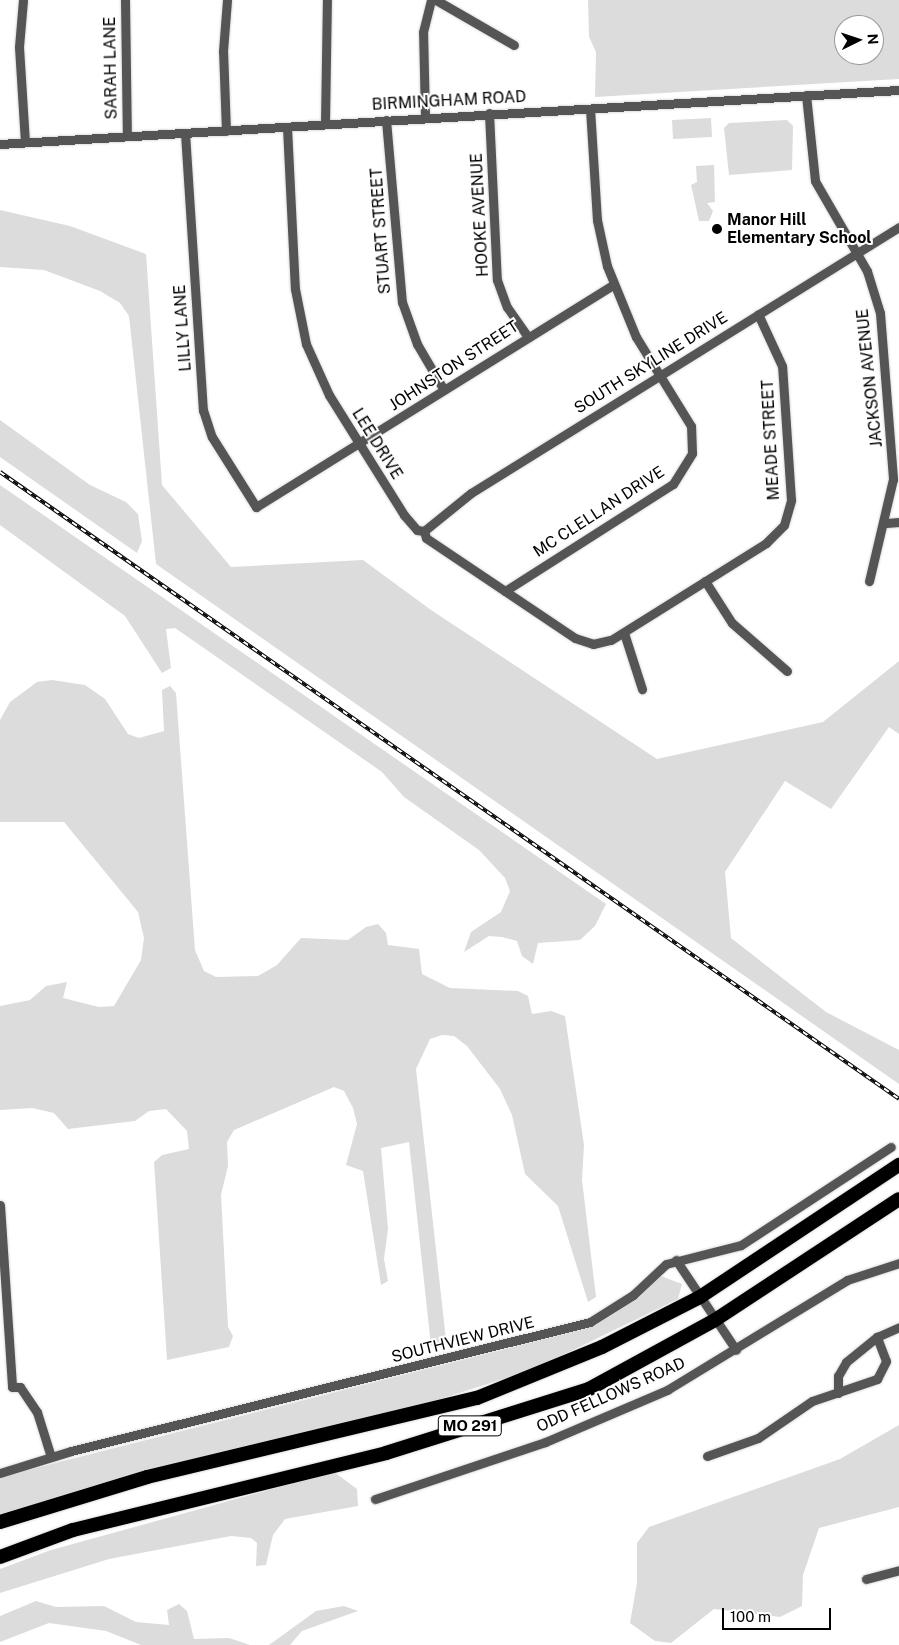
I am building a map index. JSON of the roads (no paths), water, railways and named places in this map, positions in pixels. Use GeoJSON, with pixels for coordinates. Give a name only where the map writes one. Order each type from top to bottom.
{"type":"FeatureCollection","features":[{"type":"Feature","properties":{"kind":"highway","name":"MO 291"},"geometry":{"type":"LineString","coordinates":[[0,1522],[146,1478],[477,1398],[602,1347],[700,1297],[899,1165]]}},
{"type":"Feature","properties":{"kind":"highway","name":"MO 291"},"geometry":{"type":"LineString","coordinates":[[0,1557],[73,1530],[386,1453],[589,1389],[715,1320],[899,1199]]}},
{"type":"Feature","properties":{"kind":"street"},"geometry":{"type":"LineString","coordinates":[[23,0],[19,47],[24,142]]}},
{"type":"Feature","properties":{"kind":"street","name":"SARAH LANE"},"geometry":{"type":"LineString","coordinates":[[125,0],[127,136]]}},
{"type":"Feature","properties":{"kind":"street"},"geometry":{"type":"LineString","coordinates":[[226,130],[223,51],[227,0]]}},
{"type":"Feature","properties":{"kind":"street"},"geometry":{"type":"LineString","coordinates":[[325,124],[327,0]]}},
{"type":"Feature","properties":{"kind":"street"},"geometry":{"type":"LineString","coordinates":[[425,117],[423,32],[431,0]]}},
{"type":"Feature","properties":{"kind":"street"},"geometry":{"type":"LineString","coordinates":[[436,0],[514,45]]}},
{"type":"Feature","properties":{"kind":"street","name":"BIRMINGHAM ROAD"},"geometry":{"type":"LineString","coordinates":[[0,144],[489,113],[590,109],[899,90]]}},
{"type":"Feature","properties":{"kind":"street","name":"JACKSON AVENUE"},"geometry":{"type":"LineString","coordinates":[[806,96],[815,181],[873,285],[880,313],[893,461],[886,523],[869,581]]}},
{"type":"Feature","properties":{"kind":"street","name":"MC CLELLAN DRIVE"},"geometry":{"type":"LineString","coordinates":[[505,591],[673,484],[686,470],[694,444],[691,426],[636,337],[613,285],[597,220],[590,109]]}},
{"type":"Feature","properties":{"kind":"street","name":"HOOKE AVENUE"},"geometry":{"type":"LineString","coordinates":[[489,113],[497,280],[507,307],[528,337]]}},
{"type":"Feature","properties":{"kind":"street","name":"STUART STREET"},"geometry":{"type":"LineString","coordinates":[[386,120],[402,302],[414,338],[444,390]]}},
{"type":"Feature","properties":{"kind":"street","name":"LEE DRIVE"},"geometry":{"type":"LineString","coordinates":[[287,127],[299,317],[316,370],[404,515],[417,530],[424,531],[426,538],[584,642],[602,643],[624,633]]}},
{"type":"Feature","properties":{"kind":"street","name":"LILLY LANE"},"geometry":{"type":"LineString","coordinates":[[185,133],[203,410],[212,437],[256,507]]}},
{"type":"Feature","properties":{"kind":"street","name":"SOUTH SKYLINE DRIVE"},"geometry":{"type":"LineString","coordinates":[[424,531],[470,493],[899,227]]}},
{"type":"Feature","properties":{"kind":"street","name":"JOHNSTON STREET"},"geometry":{"type":"LineString","coordinates":[[256,507],[312,475],[613,285]]}},
{"type":"Feature","properties":{"kind":"street","name":"MEADE STREET"},"geometry":{"type":"LineString","coordinates":[[624,633],[774,537],[790,510],[782,366],[758,314]]}},
{"type":"Feature","properties":{"kind":"street"},"geometry":{"type":"LineString","coordinates":[[886,523],[899,522]]}},
{"type":"Feature","properties":{"kind":"street"},"geometry":{"type":"LineString","coordinates":[[705,581],[736,628],[787,672]]}},
{"type":"Feature","properties":{"kind":"street"},"geometry":{"type":"LineString","coordinates":[[624,633],[642,689]]}},
{"type":"Feature","properties":{"kind":"street","name":"SOUTHVIEW DRIVE"},"geometry":{"type":"LineString","coordinates":[[0,1473],[50,1457],[590,1322],[633,1295],[658,1270],[676,1260],[746,1242],[892,1147]]}},
{"type":"Feature","properties":{"kind":"street"},"geometry":{"type":"LineString","coordinates":[[0,1205],[12,1386],[20,1387],[37,1412],[50,1457]]}},
{"type":"Feature","properties":{"kind":"street"},"geometry":{"type":"LineString","coordinates":[[676,1260],[736,1350]]}},
{"type":"Feature","properties":{"kind":"street","name":"ODD FELLOWS ROAD"},"geometry":{"type":"LineString","coordinates":[[375,1499],[544,1442],[667,1390],[736,1350],[847,1280],[899,1263]]}},
{"type":"Feature","properties":{"kind":"street"},"geometry":{"type":"LineString","coordinates":[[838,1393],[842,1368],[877,1337],[899,1327]]}},
{"type":"Feature","properties":{"kind":"street"},"geometry":{"type":"LineString","coordinates":[[708,1456],[758,1438],[812,1401],[864,1386],[881,1374],[886,1354],[877,1337]]}},
{"type":"Feature","properties":{"kind":"street"},"geometry":{"type":"LineString","coordinates":[[866,1579],[899,1570]]}},
{"type":"Feature","properties":{"kind":"railway"},"geometry":{"type":"LineString","coordinates":[[0,472],[899,1099]]}},
{"type":"Feature","properties":{"kind":"place","name":"Manor Hill Elementary School"},"geometry":{"type":"Point","coordinates":[717,229]}}]}
